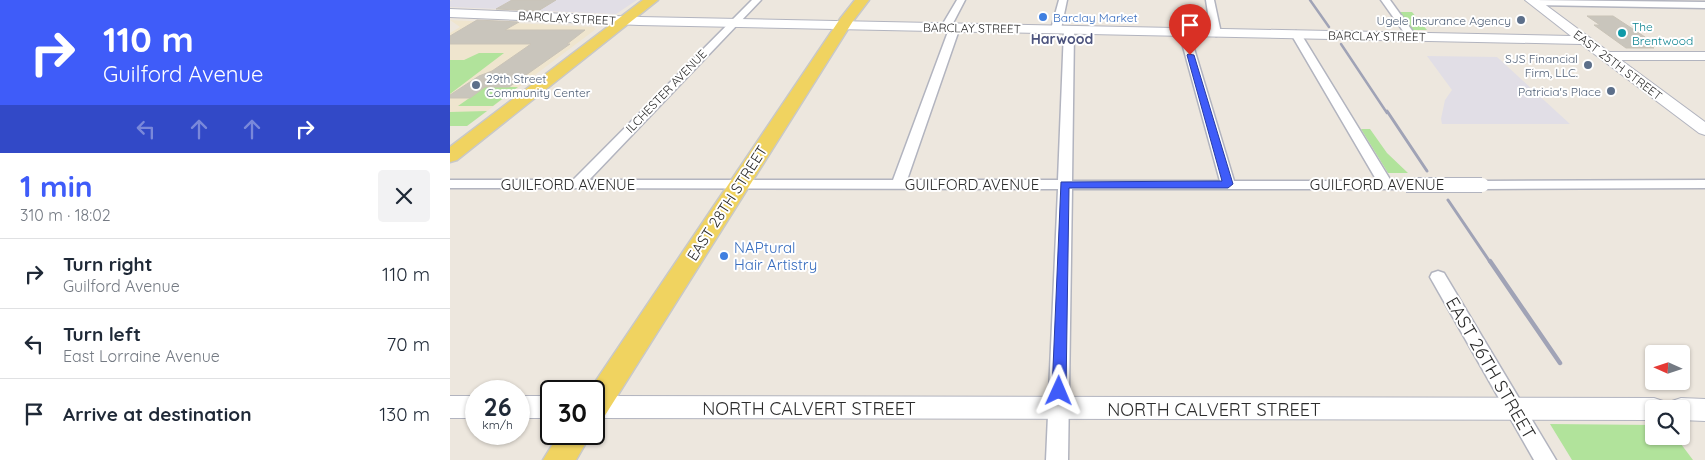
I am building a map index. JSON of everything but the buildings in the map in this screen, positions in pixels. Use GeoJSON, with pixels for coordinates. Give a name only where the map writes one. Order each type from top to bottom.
{"type":"FeatureCollection","features":[{"type":"Feature","properties":{"kind":"main road"},"geometry":{"type":"LineString","coordinates":[[450,156],[651,0]]}},
{"type":"Feature","properties":{"kind":"main road","name":"EAST 28TH STREET"},"geometry":{"type":"LineString","coordinates":[[605,390],[862,0]]}},
{"type":"Feature","properties":{"kind":"main road"},"geometry":{"type":"LineString","coordinates":[[559,460],[569,445]]}},
{"type":"Feature","properties":{"kind":"street","name":"ILCHESTER AVENUE"},"geometry":{"type":"LineString","coordinates":[[578,184],[732,23],[757,0]]}},
{"type":"Feature","properties":{"kind":"street"},"geometry":{"type":"LineString","coordinates":[[899,184],[950,27],[961,0]]}},
{"type":"Feature","properties":{"kind":"street"},"geometry":{"type":"LineString","coordinates":[[1057,460],[1064,184],[1063,0]]}},
{"type":"Feature","properties":{"kind":"street"},"geometry":{"type":"LineString","coordinates":[[1210,0],[1216,33]]}},
{"type":"Feature","properties":{"kind":"street"},"geometry":{"type":"LineString","coordinates":[[1385,0],[1411,36]]}},
{"type":"Feature","properties":{"kind":"street"},"geometry":{"type":"LineString","coordinates":[[1533,1],[1705,5]]}},
{"type":"Feature","properties":{"kind":"street","name":"EAST 25TH STREET"},"geometry":{"type":"LineString","coordinates":[[1533,1],[1705,130]]}},
{"type":"Feature","properties":{"kind":"street","name":"BARCLAY STREET"},"geometry":{"type":"LineString","coordinates":[[450,13],[623,21],[1584,40]]}},
{"type":"Feature","properties":{"kind":"street"},"geometry":{"type":"LineString","coordinates":[[1184,32],[1228,184]]}},
{"type":"Feature","properties":{"kind":"street"},"geometry":{"type":"LineString","coordinates":[[1296,34],[1376,170],[1387,185]]}},
{"type":"Feature","properties":{"kind":"street"},"geometry":{"type":"LineString","coordinates":[[1606,56],[1705,56]]}},
{"type":"Feature","properties":{"kind":"street","name":"GUILFORD AVENUE"},"geometry":{"type":"LineString","coordinates":[[450,184],[1705,184]]}},
{"type":"Feature","properties":{"kind":"street","name":"EAST 26TH STREET"},"geometry":{"type":"LineString","coordinates":[[1438,277],[1545,460]]}},
{"type":"Feature","properties":{"kind":"street"},"geometry":{"type":"LineString","coordinates":[[450,407],[465,407]]}},
{"type":"Feature","properties":{"kind":"street","name":"NORTH CALVERT STREET"},"geometry":{"type":"LineString","coordinates":[[605,407],[1645,409]]}},
{"type":"Feature","properties":{"kind":"street"},"geometry":{"type":"LineString","coordinates":[[1690,410],[1705,410]]}},
{"type":"Feature","properties":{"kind":"shaded area"},"geometry":{"type":"Polygon","coordinates":[[[637,0],[616,14],[450,7],[450,1],[637,0]]]}},
{"type":"Feature","properties":{"kind":"shaded area"},"geometry":{"type":"Polygon","coordinates":[[[450,20],[593,27],[596,29],[467,126],[450,126],[450,33],[460,27],[450,20]]]}},
{"type":"Feature","properties":{"kind":"shaded area"},"geometry":{"type":"Polygon","coordinates":[[[1427,56],[1497,57],[1570,124],[1442,124],[1441,119],[1445,100],[1452,90],[1427,56]]]}},
{"type":"Feature","properties":{"kind":"green space"},"geometry":{"type":"Polygon","coordinates":[[[1397,12],[1412,12],[1427,30],[1412,30],[1397,12]]]}},
{"type":"Feature","properties":{"kind":"green space"},"geometry":{"type":"Polygon","coordinates":[[[479,53],[504,53],[450,94],[450,60],[464,60],[479,53]]]}},
{"type":"Feature","properties":{"kind":"green space"},"geometry":{"type":"Polygon","coordinates":[[[485,87],[518,87],[493,106],[458,106],[485,87]]]}},
{"type":"Feature","properties":{"kind":"green space"},"geometry":{"type":"Polygon","coordinates":[[[487,111],[467,126],[450,126],[450,112],[487,111]]]}},
{"type":"Feature","properties":{"kind":"green space"},"geometry":{"type":"Polygon","coordinates":[[[1361,129],[1370,129],[1387,153],[1408,173],[1388,173],[1361,129]]]}},
{"type":"Feature","properties":{"kind":"green space"},"geometry":{"type":"Polygon","coordinates":[[[1550,424],[1645,425],[1645,445],[1682,445],[1693,460],[1572,460],[1550,424]]]}},
{"type":"Feature","properties":{"kind":"railway"},"geometry":{"type":"LineString","coordinates":[[1310,0],[1329,27]]}},
{"type":"Feature","properties":{"kind":"railway"},"geometry":{"type":"LineString","coordinates":[[1341,44],[1387,113]]}},
{"type":"Feature","properties":{"kind":"railway"},"geometry":{"type":"LineString","coordinates":[[1387,111],[1427,171]]}},
{"type":"Feature","properties":{"kind":"railway"},"geometry":{"type":"LineString","coordinates":[[1448,200],[1490,262]]}},
{"type":"Feature","properties":{"kind":"railway"},"geometry":{"type":"LineString","coordinates":[[1490,261],[1560,363]]}},
{"type":"Feature","properties":{"kind":"place","name":"Barclay Market"},"geometry":{"type":"Point","coordinates":[1043,17]}},
{"type":"Feature","properties":{"kind":"place","name":"Ugele Insurance Agency"},"geometry":{"type":"Point","coordinates":[1521,20]}},
{"type":"Feature","properties":{"kind":"place","name":"The Brentwood"},"geometry":{"type":"Point","coordinates":[1622,33]}},
{"type":"Feature","properties":{"kind":"place","name":"SJS Financial Firm, LLC."},"geometry":{"type":"Point","coordinates":[1588,65]}},
{"type":"Feature","properties":{"kind":"place","name":"29th Street Community Center"},"geometry":{"type":"Point","coordinates":[476,85]}},
{"type":"Feature","properties":{"kind":"place","name":"Patricia's Place"},"geometry":{"type":"Point","coordinates":[1611,91]}},
{"type":"Feature","properties":{"kind":"place","name":"NAPtural Hair Artistry"},"geometry":{"type":"Point","coordinates":[724,256]}},
{"type":"Feature","properties":{"kind":"district","name":"Harwood"},"geometry":{"type":"Point","coordinates":[1062,39]}},
{"type":"Feature","properties":{"kind":"route"},"geometry":{"type":"LineString","coordinates":[[1059,391],[1064,184],[1228,184],[1190,55]]}}]}
